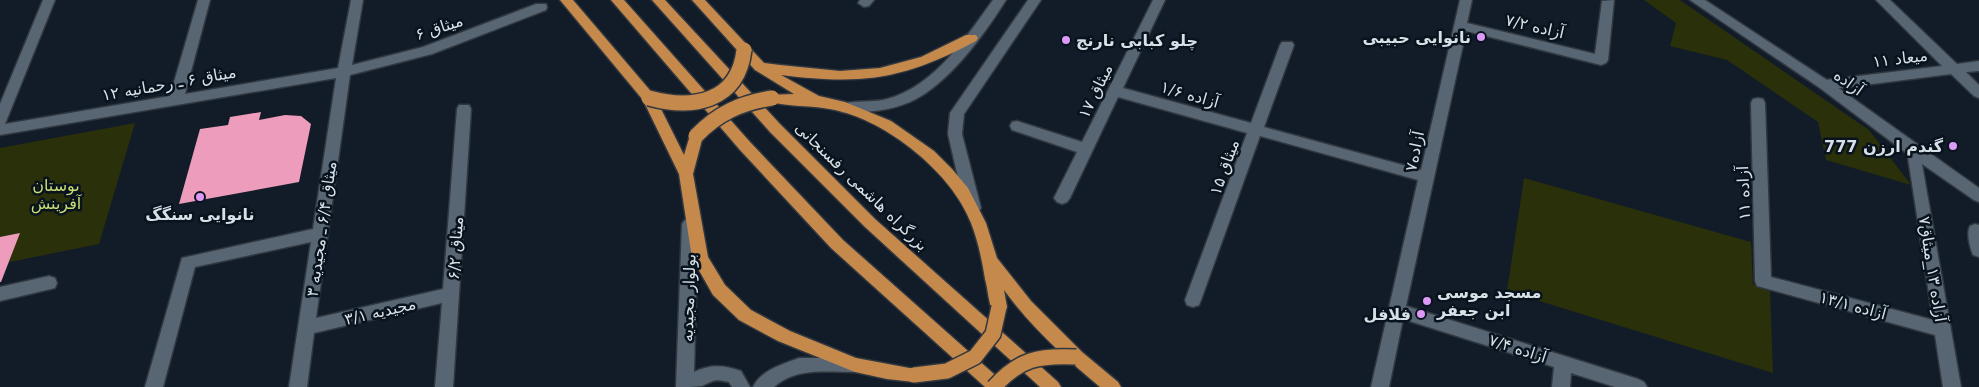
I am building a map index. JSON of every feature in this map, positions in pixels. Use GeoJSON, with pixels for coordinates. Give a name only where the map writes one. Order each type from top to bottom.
{"type":"FeatureCollection","features":[{"type":"Feature","properties":{"kind":"highway"},"geometry":{"type":"LineString","coordinates":[[566,0],[649,98],[686,174],[700,258],[719,290],[745,315],[784,336],[855,365],[915,381],[947,371],[975,357],[993,334],[999,307],[989,258],[974,212],[953,178],[925,150],[868,117],[846,108],[819,101],[772,98],[749,101],[727,109],[709,121],[696,136],[686,174]]}},
{"type":"Feature","properties":{"kind":"highway"},"geometry":{"type":"LineString","coordinates":[[617,0],[745,146],[838,244],[996,387],[1006,372],[1027,360],[1051,355],[1076,357]]}},
{"type":"Feature","properties":{"kind":"highway","name":"بزرگراه هاشمی رفسنجانی"},"geometry":{"type":"LineString","coordinates":[[658,0],[774,128],[870,223],[1052,387]]}},
{"type":"Feature","properties":{"kind":"highway","name":"بزرگراه هاشمی رفسنجانی"},"geometry":{"type":"LineString","coordinates":[[698,0],[760,67],[779,80],[819,101]]}},
{"type":"Feature","properties":{"kind":"highway"},"geometry":{"type":"LineString","coordinates":[[760,67],[821,76],[869,75],[891,72],[920,63],[971,38]]}},
{"type":"Feature","properties":{"kind":"highway"},"geometry":{"type":"LineString","coordinates":[[649,98],[658,102],[681,104],[705,100],[725,91],[738,78],[745,64],[744,50]]}},
{"type":"Feature","properties":{"kind":"highway"},"geometry":{"type":"LineString","coordinates":[[989,258],[1025,306],[1076,357],[1112,387]]}},
{"type":"Feature","properties":{"kind":"street"},"geometry":{"type":"LineString","coordinates":[[0,122],[50,0]]}},
{"type":"Feature","properties":{"kind":"street"},"geometry":{"type":"LineString","coordinates":[[176,100],[204,0]]}},
{"type":"Feature","properties":{"kind":"street","name":"میثاق ۶/۴ ـ مجیدیه ۳"},"geometry":{"type":"LineString","coordinates":[[298,387],[344,72],[357,0]]}},
{"type":"Feature","properties":{"kind":"street"},"geometry":{"type":"LineString","coordinates":[[846,108],[888,104],[915,94],[936,78],[971,38],[1000,0]]}},
{"type":"Feature","properties":{"kind":"street"},"geometry":{"type":"LineString","coordinates":[[974,212],[955,134],[957,113],[1035,0]]}},
{"type":"Feature","properties":{"kind":"street","name":"میثاق ۱۷"},"geometry":{"type":"LineString","coordinates":[[1062,198],[1159,0]]}},
{"type":"Feature","properties":{"kind":"street","name":"آزاده۷"},"geometry":{"type":"LineString","coordinates":[[1380,387],[1466,0]]}},
{"type":"Feature","properties":{"kind":"street","name":"آزاده"},"geometry":{"type":"LineString","coordinates":[[1696,0],[1825,85],[1914,151],[1979,196]]}},
{"type":"Feature","properties":{"kind":"street"},"geometry":{"type":"LineString","coordinates":[[1882,0],[1979,93]]}},
{"type":"Feature","properties":{"kind":"street","name":"آزاده ۷/۲"},"geometry":{"type":"LineString","coordinates":[[1461,26],[1601,60],[1608,1]]}},
{"type":"Feature","properties":{"kind":"street","name":"میثاق ۶"},"geometry":{"type":"LineString","coordinates":[[344,72],[427,51],[541,7]]}},
{"type":"Feature","properties":{"kind":"street","name":"میثاق ۱۵"},"geometry":{"type":"LineString","coordinates":[[1193,300],[1287,45]]}},
{"type":"Feature","properties":{"kind":"street","name":"میعاد ۱۱"},"geometry":{"type":"LineString","coordinates":[[1825,85],[1979,66]]}},
{"type":"Feature","properties":{"kind":"street","name":"میثاق ۶ ـ رحمانیه ۱۲"},"geometry":{"type":"LineString","coordinates":[[0,130],[344,72]]}},
{"type":"Feature","properties":{"kind":"street","name":"آزاده ۱/۶"},"geometry":{"type":"LineString","coordinates":[[1115,90],[1426,177]]}},
{"type":"Feature","properties":{"kind":"street","name":"آزاده ۱۱"},"geometry":{"type":"LineString","coordinates":[[1758,103],[1763,281]]}},
{"type":"Feature","properties":{"kind":"street","name":"میثاق ۶/۲"},"geometry":{"type":"LineString","coordinates":[[444,387],[464,109]]}},
{"type":"Feature","properties":{"kind":"street"},"geometry":{"type":"LineString","coordinates":[[1017,126],[1086,149]]}},
{"type":"Feature","properties":{"kind":"street","name":"آزاده ۱۳_میثاق۷"},"geometry":{"type":"LineString","coordinates":[[1914,151],[1952,387]]}},
{"type":"Feature","properties":{"kind":"street","name":"بولوار مجیدیه"},"geometry":{"type":"LineString","coordinates":[[685,387],[691,210]]}},
{"type":"Feature","properties":{"kind":"street"},"geometry":{"type":"LineString","coordinates":[[1979,233],[1975,230],[1979,251]]}},
{"type":"Feature","properties":{"kind":"street"},"geometry":{"type":"LineString","coordinates":[[154,387],[188,262],[320,234]]}},
{"type":"Feature","properties":{"kind":"street","name":"آزاده ۱۳/۱"},"geometry":{"type":"LineString","coordinates":[[1763,281],[1943,330]]}},
{"type":"Feature","properties":{"kind":"street"},"geometry":{"type":"LineString","coordinates":[[0,294],[49,283]]}},
{"type":"Feature","properties":{"kind":"street","name":"مجیدیه ۳/۱"},"geometry":{"type":"LineString","coordinates":[[308,327],[452,294]]}},
{"type":"Feature","properties":{"kind":"street","name":"آزاده ۷/۴"},"geometry":{"type":"LineString","coordinates":[[1398,310],[1638,387]]}},
{"type":"Feature","properties":{"kind":"street"},"geometry":{"type":"LineString","coordinates":[[1561,387],[1563,362]]}},
{"type":"Feature","properties":{"kind":"street"},"geometry":{"type":"LineString","coordinates":[[762,387],[774,376],[799,365],[855,365]]}},
{"type":"Feature","properties":{"kind":"street"},"geometry":{"type":"LineString","coordinates":[[690,387],[697,378],[716,371],[735,376],[741,387]]}},
{"type":"Feature","properties":{"kind":"green space"},"geometry":{"type":"Polygon","coordinates":[[[1644,0],[1680,0],[1869,130],[1911,185],[1826,160],[1818,122],[1727,60],[1670,46],[1676,23],[1644,0]]]}},
{"type":"Feature","properties":{"kind":"green space","name":"بوستان آفرینش"},"geometry":{"type":"Polygon","coordinates":[[[135,123],[99,244],[0,264],[0,148],[135,123]]]}},
{"type":"Feature","properties":{"kind":"green space"},"geometry":{"type":"Polygon","coordinates":[[[1524,178],[1751,242],[1753,284],[1770,289],[1773,373],[1507,291],[1524,178]]]}},
{"type":"Feature","properties":{"kind":"building"},"geometry":{"type":"Polygon","coordinates":[[[261,112],[259,120],[285,115],[301,116],[311,124],[299,182],[179,204],[200,129],[228,125],[230,117],[261,112]]]}},
{"type":"Feature","properties":{"kind":"building"},"geometry":{"type":"Polygon","coordinates":[[[20,233],[1,282],[0,282],[0,237],[20,233]]]}},
{"type":"Feature","properties":{"kind":"place","name":"نانوایی حبیبی"},"geometry":{"type":"Point","coordinates":[1481,37]}},
{"type":"Feature","properties":{"kind":"place","name":"چلو کبابی نارنج"},"geometry":{"type":"Point","coordinates":[1066,40]}},
{"type":"Feature","properties":{"kind":"place","name":"گندم ارزن 777"},"geometry":{"type":"Point","coordinates":[1953,146]}},
{"type":"Feature","properties":{"kind":"place","name":"نانوایی سنگگ"},"geometry":{"type":"Point","coordinates":[200,197]}},
{"type":"Feature","properties":{"kind":"place","name":"مسجد موسی ابن جعفر"},"geometry":{"type":"Point","coordinates":[1427,301]}},
{"type":"Feature","properties":{"kind":"place","name":"فلافل"},"geometry":{"type":"Point","coordinates":[1421,314]}}]}
